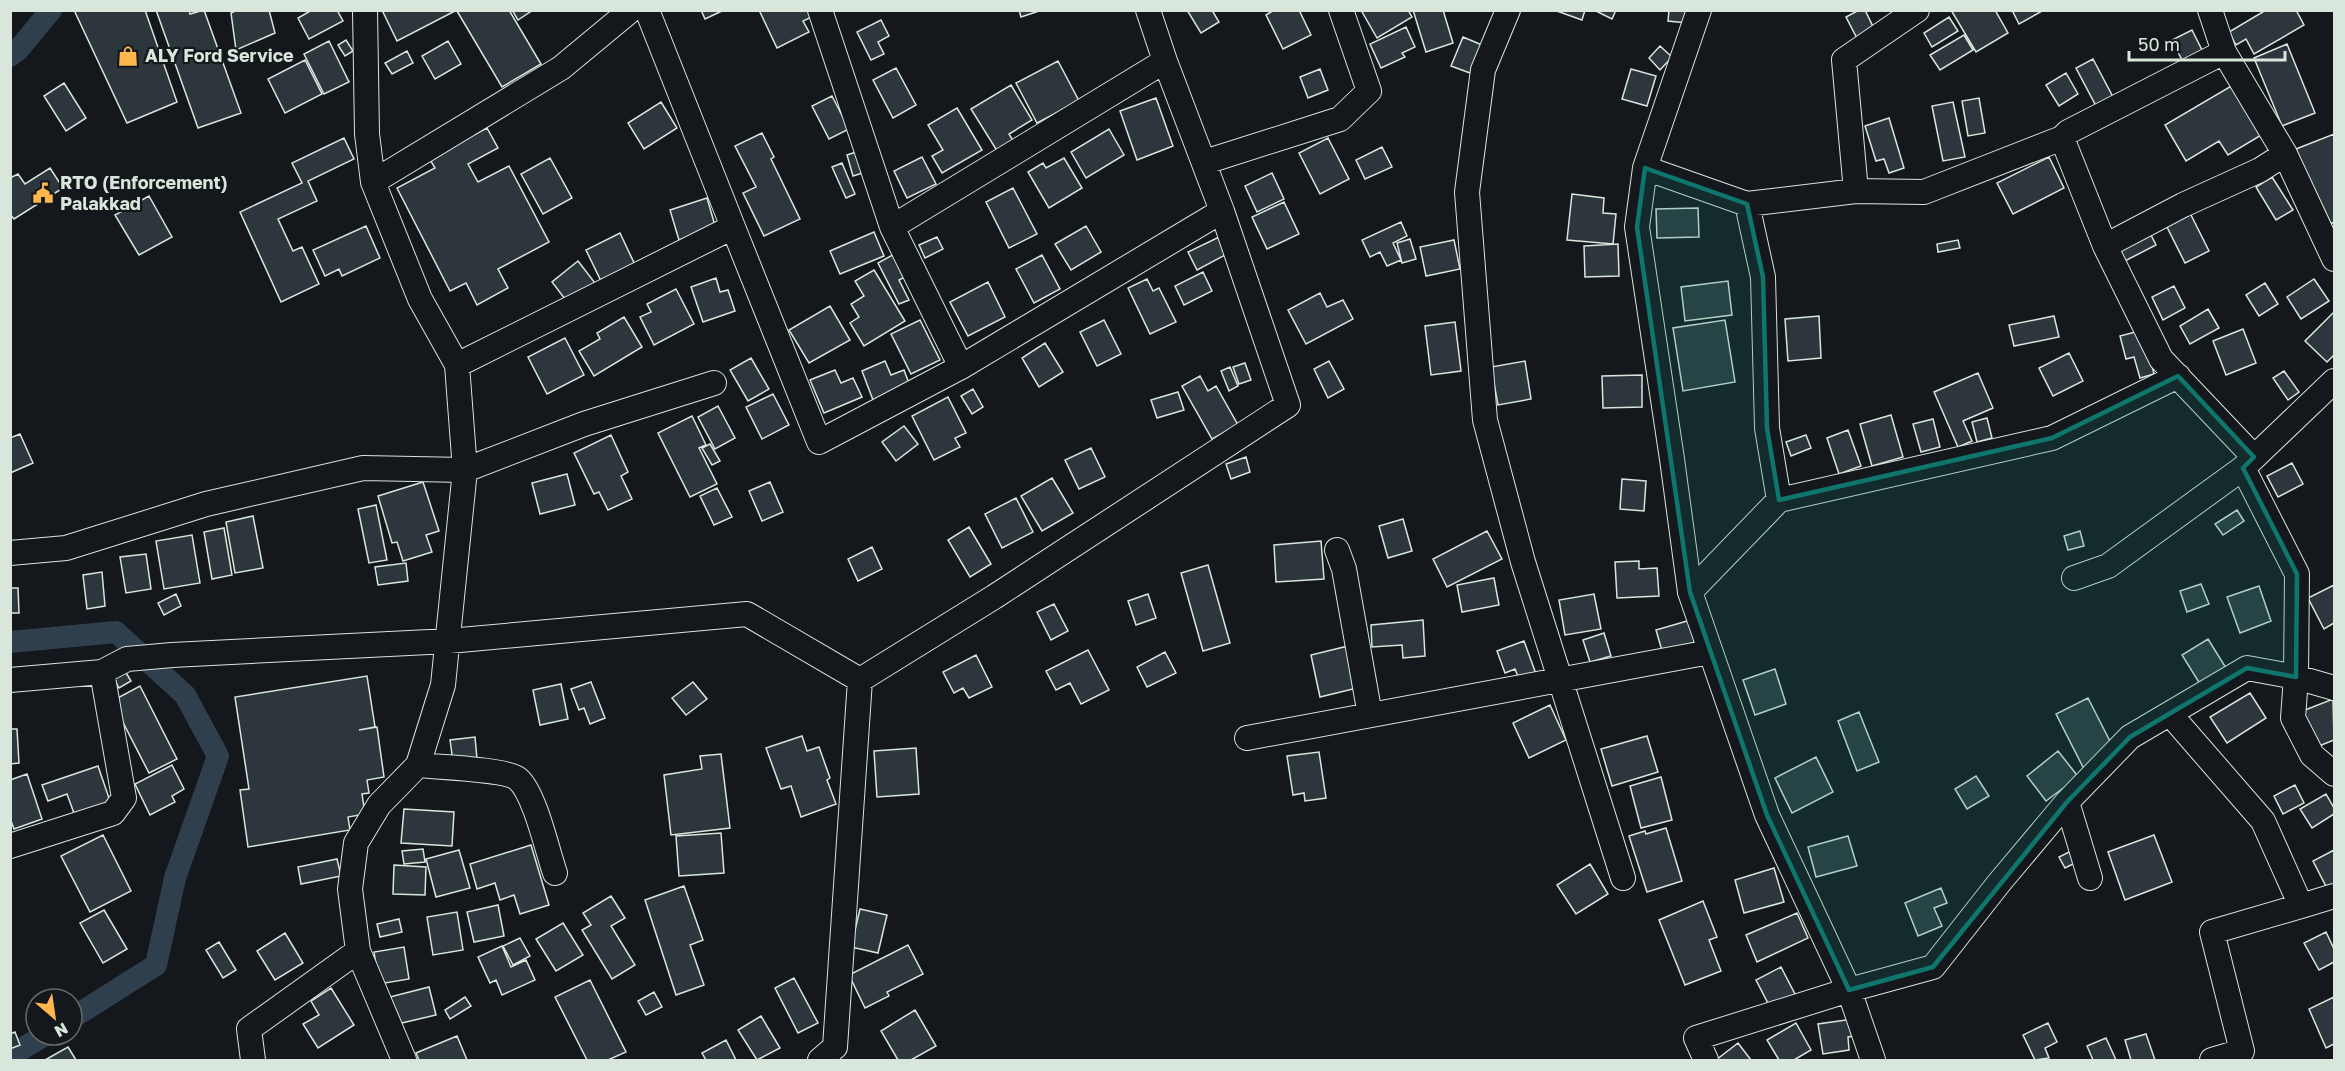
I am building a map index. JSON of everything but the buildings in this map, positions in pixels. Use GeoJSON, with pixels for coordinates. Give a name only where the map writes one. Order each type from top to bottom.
{"type":"FeatureCollection","features":[{"type":"Feature","properties":{"kind":"street"},"geometry":{"type":"LineString","coordinates":[[365,10],[367,134],[373,182],[420,299],[457,365],[465,470],[443,686],[418,765],[379,805],[356,843],[350,889],[358,951],[404,1060]]}},
{"type":"Feature","properties":{"kind":"street"},"geometry":{"type":"LineString","coordinates":[[373,182],[561,68],[631,10]]}},
{"type":"Feature","properties":{"kind":"street"},"geometry":{"type":"LineString","coordinates":[[647,10],[819,442],[961,367],[1222,211]]}},
{"type":"Feature","properties":{"kind":"street"},"geometry":{"type":"LineString","coordinates":[[820,10],[892,227],[961,367]]}},
{"type":"Feature","properties":{"kind":"street"},"geometry":{"type":"LineString","coordinates":[[860,680],[994,597],[1288,405],[1205,162],[1165,61],[1148,10]]}},
{"type":"Feature","properties":{"kind":"street"},"geometry":{"type":"LineString","coordinates":[[1205,162],[1340,119],[1369,91],[1341,10]]}},
{"type":"Feature","properties":{"kind":"street"},"geometry":{"type":"LineString","coordinates":[[1508,10],[1483,70],[1467,192],[1485,420],[1523,561],[1623,878]]}},
{"type":"Feature","properties":{"kind":"street"},"geometry":{"type":"LineString","coordinates":[[1699,10],[1646,168],[1637,227],[1690,592],[1767,815],[1849,990],[1872,1060]]}},
{"type":"Feature","properties":{"kind":"street"},"geometry":{"type":"LineString","coordinates":[[1856,191],[1844,60],[1917,10]]}},
{"type":"Feature","properties":{"kind":"street"},"geometry":{"type":"LineString","coordinates":[[2210,10],[2224,52],[2285,154],[2334,259]]}},
{"type":"Feature","properties":{"kind":"street"},"geometry":{"type":"LineString","coordinates":[[1646,168],[1747,204],[1856,191],[1923,192],[2062,138],[2068,132],[2224,52]]}},
{"type":"Feature","properties":{"kind":"street"},"geometry":{"type":"LineString","coordinates":[[892,227],[1165,61]]}},
{"type":"Feature","properties":{"kind":"street"},"geometry":{"type":"LineString","coordinates":[[2062,138],[2105,246],[2161,358],[2248,462],[2297,574],[2296,677],[2293,718],[2312,755],[2334,774]]}},
{"type":"Feature","properties":{"kind":"street"},"geometry":{"type":"LineString","coordinates":[[2105,246],[2260,170],[2285,154]]}},
{"type":"Feature","properties":{"kind":"street"},"geometry":{"type":"LineString","coordinates":[[1747,204],[1762,277],[1767,428],[1779,500]]}},
{"type":"Feature","properties":{"kind":"street"},"geometry":{"type":"LineString","coordinates":[[457,365],[733,227]]}},
{"type":"Feature","properties":{"kind":"street"},"geometry":{"type":"LineString","coordinates":[[1690,592],[1779,500],[2052,438],[2178,376]]}},
{"type":"Feature","properties":{"kind":"street"},"geometry":{"type":"LineString","coordinates":[[2074,578],[2108,566],[2248,462],[2334,381]]}},
{"type":"Feature","properties":{"kind":"street"},"geometry":{"type":"LineString","coordinates":[[10,553],[66,548],[206,504],[363,468],[465,470],[584,424],[714,383]]}},
{"type":"Feature","properties":{"kind":"street"},"geometry":{"type":"LineString","coordinates":[[1337,550],[1344,569],[1370,715]]}},
{"type":"Feature","properties":{"kind":"street"},"geometry":{"type":"LineString","coordinates":[[10,680],[102,672],[127,659],[449,641],[747,614],[860,680]]}},
{"type":"Feature","properties":{"kind":"street"},"geometry":{"type":"LineString","coordinates":[[1247,738],[1710,652]]}},
{"type":"Feature","properties":{"kind":"street"},"geometry":{"type":"LineString","coordinates":[[1706,1060],[1696,1038],[1849,990],[1933,968],[1999,883],[2067,802],[2130,736],[2247,669],[2296,677],[2334,688]]}},
{"type":"Feature","properties":{"kind":"street"},"geometry":{"type":"LineString","coordinates":[[10,846],[113,813],[124,798],[102,672]]}},
{"type":"Feature","properties":{"kind":"street"},"geometry":{"type":"LineString","coordinates":[[820,1060],[835,1047],[860,680]]}},
{"type":"Feature","properties":{"kind":"street"},"geometry":{"type":"LineString","coordinates":[[2170,714],[2263,821],[2301,906]]}},
{"type":"Feature","properties":{"kind":"street"},"geometry":{"type":"LineString","coordinates":[[418,765],[502,773],[518,778],[531,798],[555,873]]}},
{"type":"Feature","properties":{"kind":"street"},"geometry":{"type":"LineString","coordinates":[[2067,802],[2090,878]]}},
{"type":"Feature","properties":{"kind":"street"},"geometry":{"type":"LineString","coordinates":[[2212,1060],[2242,1051],[2212,932],[2334,896]]}},
{"type":"Feature","properties":{"kind":"street"},"geometry":{"type":"LineString","coordinates":[[253,1060],[249,1029],[358,951]]}},
{"type":"Feature","properties":{"kind":"highlighted area"},"geometry":{"type":"Polygon","coordinates":[[[1645,168],[1747,204],[1763,277],[1767,428],[1779,500],[2052,438],[2178,376],[2254,457],[2243,468],[2297,574],[2296,677],[2247,668],[2130,737],[2067,802],[1933,967],[1849,990],[1767,815],[1690,592],[1637,227],[1645,168]]]}},
{"type":"Feature","properties":{"kind":"waterway"},"geometry":{"type":"LineString","coordinates":[[10,56],[18,50],[51,10]]}},
{"type":"Feature","properties":{"kind":"waterway"},"geometry":{"type":"LineString","coordinates":[[10,642],[116,632],[185,695],[218,756],[175,878],[156,965],[84,1010]]}},
{"type":"Feature","properties":{"kind":"waterway"},"geometry":{"type":"LineString","coordinates":[[10,1056],[25,1047]]}},
{"type":"Feature","properties":{"kind":"place","name":"ALY Ford Service"},"geometry":{"type":"Point","coordinates":[128,56]}},
{"type":"Feature","properties":{"kind":"place","name":"RTO (Enforcement) Palakkad"},"geometry":{"type":"Point","coordinates":[43,193]}}]}
